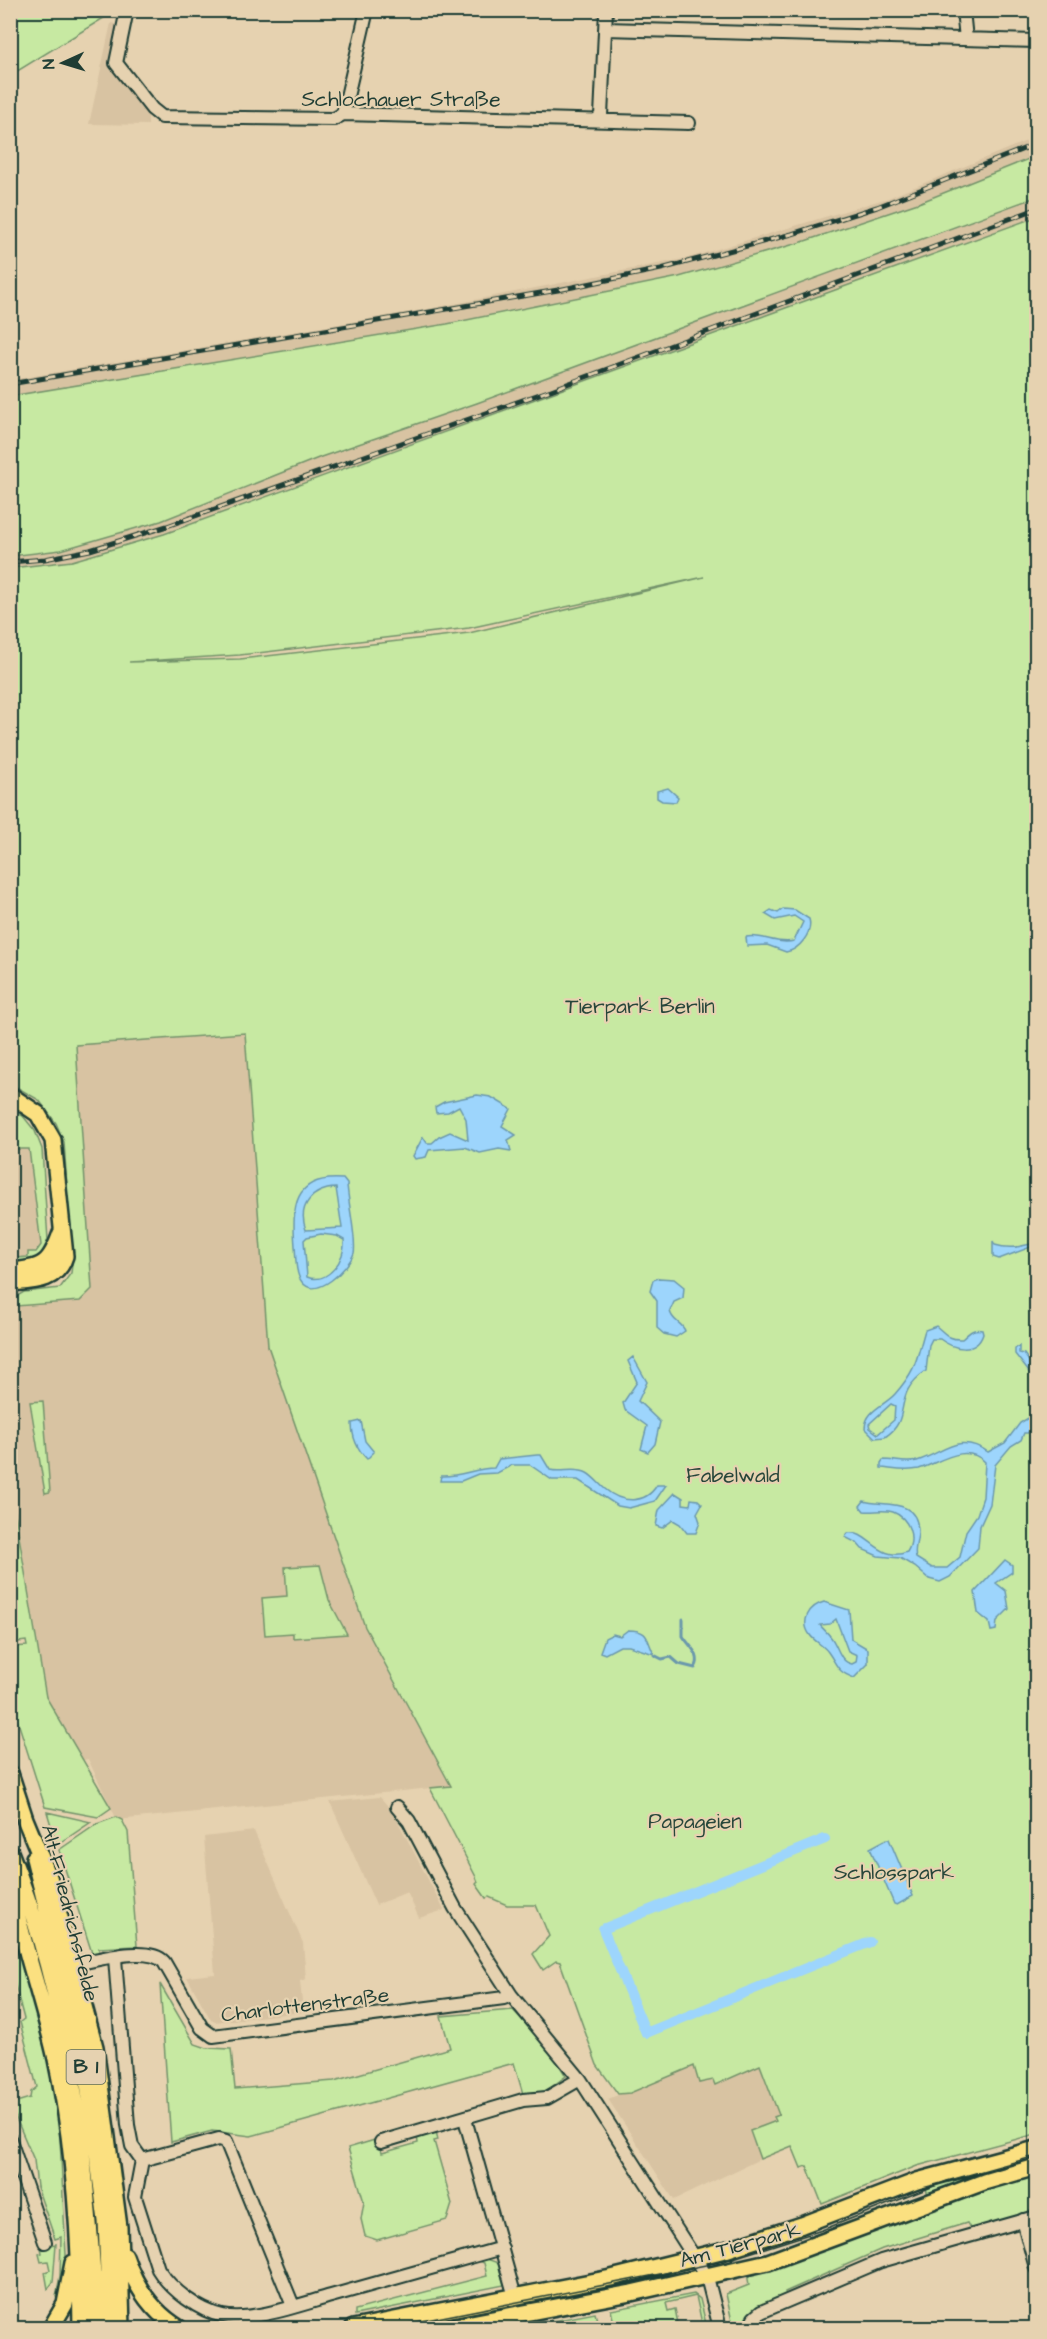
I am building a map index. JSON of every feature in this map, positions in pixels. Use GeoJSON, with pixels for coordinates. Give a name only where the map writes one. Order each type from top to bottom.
{"type":"FeatureCollection","features":[{"type":"Feature","properties":{"kind":"main road"},"geometry":{"type":"LineString","coordinates":[[10,1095],[38,1114],[53,1140],[65,1256],[62,1267],[46,1279],[10,1283]]}},
{"type":"Feature","properties":{"kind":"main road"},"geometry":{"type":"LineString","coordinates":[[10,1271],[35,1269],[44,1264],[54,1251],[62,1230]]}},
{"type":"Feature","properties":{"kind":"main road","name":"B 1"},"geometry":{"type":"LineString","coordinates":[[10,1773],[25,1819]]}},
{"type":"Feature","properties":{"kind":"main road","name":"Alt-Friedrichsfelde"},"geometry":{"type":"LineString","coordinates":[[25,1819],[50,1877],[75,1964],[96,2056],[120,2241],[109,2324]]}},
{"type":"Feature","properties":{"kind":"main road","name":"Alt-Friedrichsfelde"},"geometry":{"type":"LineString","coordinates":[[25,1819],[86,2068],[106,2220],[109,2324]]}},
{"type":"Feature","properties":{"kind":"main road","name":"Alt-Friedrichsfelde"},"geometry":{"type":"LineString","coordinates":[[10,1852],[24,1886],[70,2065],[88,2201],[109,2324]]}},
{"type":"Feature","properties":{"kind":"main road"},"geometry":{"type":"LineString","coordinates":[[10,1882],[56,2061],[68,2137],[78,2243],[81,2328]]}},
{"type":"Feature","properties":{"kind":"main road","name":"Am Tierpark"},"geometry":{"type":"LineString","coordinates":[[353,2328],[515,2297],[694,2258],[766,2238],[933,2176],[1036,2149]]}},
{"type":"Feature","properties":{"kind":"main road","name":"Am Tierpark"},"geometry":{"type":"LineString","coordinates":[[445,2328],[707,2277],[768,2262],[984,2182],[1036,2167]]}},
{"type":"Feature","properties":{"kind":"main road"},"geometry":{"type":"LineString","coordinates":[[120,2241],[141,2292],[151,2306],[178,2328]]}},
{"type":"Feature","properties":{"kind":"main road"},"geometry":{"type":"LineString","coordinates":[[51,2328],[65,2304],[78,2243]]}},
{"type":"Feature","properties":{"kind":"street","name":"Schlochauer Straße"},"geometry":{"type":"LineString","coordinates":[[127,10],[116,63],[152,109],[166,118],[334,119],[343,114],[690,123]]}},
{"type":"Feature","properties":{"kind":"street"},"geometry":{"type":"LineString","coordinates":[[343,114],[367,10]]}},
{"type":"Feature","properties":{"kind":"street"},"geometry":{"type":"LineString","coordinates":[[597,120],[602,116],[606,10]]}},
{"type":"Feature","properties":{"kind":"street"},"geometry":{"type":"LineString","coordinates":[[963,10],[966,39]]}},
{"type":"Feature","properties":{"kind":"street"},"geometry":{"type":"LineString","coordinates":[[605,29],[1036,41]]}},
{"type":"Feature","properties":{"kind":"street"},"geometry":{"type":"LineString","coordinates":[[397,1807],[409,1821],[455,1908],[511,1995],[580,2079],[707,2277],[720,2327]]}},
{"type":"Feature","properties":{"kind":"street","name":"Charlottenstraße"},"geometry":{"type":"LineString","coordinates":[[75,1964],[147,1954],[162,1960],[202,2028],[213,2036],[511,1995]]}},
{"type":"Feature","properties":{"kind":"street","name":"Alt-Friedrichsfelde"},"geometry":{"type":"LineString","coordinates":[[115,1958],[128,2125],[132,2146],[142,2160]]}},
{"type":"Feature","properties":{"kind":"street"},"geometry":{"type":"LineString","coordinates":[[381,2142],[523,2100],[547,2098],[580,2079]]}},
{"type":"Feature","properties":{"kind":"street"},"geometry":{"type":"LineString","coordinates":[[465,2119],[515,2297]]}},
{"type":"Feature","properties":{"kind":"street"},"geometry":{"type":"LineString","coordinates":[[293,2306],[226,2141],[219,2139],[142,2160],[135,2197],[158,2269],[164,2280],[184,2296],[216,2314],[238,2317],[293,2306],[502,2248]]}},
{"type":"Feature","properties":{"kind":"street"},"geometry":{"type":"LineString","coordinates":[[11,2142],[45,2242]]}},
{"type":"Feature","properties":{"kind":"street"},"geometry":{"type":"LineString","coordinates":[[750,2328],[754,2318],[761,2312],[881,2261],[1036,2217]]}},
{"type":"Feature","properties":{"kind":"street"},"geometry":{"type":"LineString","coordinates":[[1023,2220],[1036,2268]]}},
{"type":"Feature","properties":{"kind":"shaded area"},"geometry":{"type":"Polygon","coordinates":[[[111,23],[120,25],[110,69],[148,112],[148,125],[89,124],[111,23]]]}},
{"type":"Feature","properties":{"kind":"shaded area"},"geometry":{"type":"Polygon","coordinates":[[[1036,137],[1036,156],[921,202],[802,242],[679,277],[447,324],[11,396],[11,380],[428,309],[688,258],[888,198],[1036,137]]]}},
{"type":"Feature","properties":{"kind":"shaded area"},"geometry":{"type":"Polygon","coordinates":[[[1036,197],[1036,217],[164,534],[72,561],[11,568],[10,556],[61,550],[161,521],[321,457],[477,403],[1036,197]]]}},
{"type":"Feature","properties":{"kind":"shaded area"},"geometry":{"type":"Polygon","coordinates":[[[11,249],[19,252],[11,347],[11,249]]]}},
{"type":"Feature","properties":{"kind":"shaded area"},"geometry":{"type":"Polygon","coordinates":[[[245,1033],[268,1346],[365,1627],[451,1786],[117,1820],[88,1759],[83,1760],[46,1697],[11,1483],[10,1306],[80,1301],[76,1045],[245,1033]]]}},
{"type":"Feature","properties":{"kind":"shaded area"},"geometry":{"type":"Polygon","coordinates":[[[11,1149],[29,1149],[41,1245],[28,1257],[11,1258],[11,1149]]]}},
{"type":"Feature","properties":{"kind":"shaded area"},"geometry":{"type":"Polygon","coordinates":[[[380,1797],[393,1812],[444,1910],[419,1918],[407,1892],[376,1905],[330,1802],[380,1797]]]}},
{"type":"Feature","properties":{"kind":"shaded area"},"geometry":{"type":"Polygon","coordinates":[[[254,1831],[303,1943],[306,1979],[300,1981],[303,2012],[215,2022],[211,2020],[187,1977],[215,1974],[204,1837],[254,1831]]]}},
{"type":"Feature","properties":{"kind":"shaded area"},"geometry":{"type":"Polygon","coordinates":[[[760,2065],[779,2115],[776,2121],[750,2131],[760,2159],[674,2200],[608,2099],[694,2066],[704,2080],[713,2080],[715,2085],[760,2065]]]}},
{"type":"Feature","properties":{"kind":"green space"},"geometry":{"type":"Polygon","coordinates":[[[11,10],[115,10],[115,11],[11,75],[11,10]]]}},
{"type":"Feature","properties":{"kind":"green space"},"geometry":{"type":"Polygon","coordinates":[[[1036,156],[1036,197],[477,403],[321,457],[161,521],[61,550],[11,556],[11,396],[447,324],[679,277],[802,242],[921,202],[1036,156]]]}},
{"type":"Feature","properties":{"kind":"green space","name":"Tierpark Berlin"},"geometry":{"type":"Polygon","coordinates":[[[1036,217],[1036,2134],[917,2166],[822,2204],[807,2166],[801,2168],[792,2146],[760,2159],[750,2131],[776,2121],[774,2117],[779,2115],[760,2065],[715,2085],[713,2080],[699,2083],[694,2066],[630,2093],[618,2094],[597,2065],[560,1962],[556,1961],[543,1970],[533,1954],[549,1936],[536,1905],[507,1905],[489,1897],[486,1898],[476,1884],[478,1882],[476,1877],[430,1788],[451,1786],[365,1627],[268,1346],[245,1033],[76,1045],[92,1289],[80,1301],[16,1306],[17,1296],[24,1292],[60,1288],[71,1273],[72,1265],[64,1142],[56,1123],[39,1100],[11,1084],[11,568],[72,561],[164,534],[1036,217]],[[704,577],[469,628],[240,655],[129,662],[240,659],[469,633],[704,577]]]}},
{"type":"Feature","properties":{"kind":"green space"},"geometry":{"type":"Polygon","coordinates":[[[11,1109],[23,1116],[35,1131],[42,1149],[48,1240],[40,1257],[17,1262],[16,1258],[28,1257],[28,1252],[36,1252],[41,1245],[29,1149],[11,1149],[10,1129],[14,1122],[11,1109]]]}},
{"type":"Feature","properties":{"kind":"green space"},"geometry":{"type":"Polygon","coordinates":[[[43,1401],[50,1492],[45,1493],[30,1402],[43,1401]]]}},
{"type":"Feature","properties":{"kind":"green space"},"geometry":{"type":"Polygon","coordinates":[[[10,1483],[46,1697],[111,1808],[98,1817],[45,1807],[11,1700],[11,1647],[27,1646],[26,1641],[11,1643],[10,1483]]]}},
{"type":"Feature","properties":{"kind":"green space"},"geometry":{"type":"Polygon","coordinates":[[[320,1565],[329,1600],[347,1634],[293,1638],[293,1633],[265,1635],[262,1598],[287,1596],[285,1567],[320,1565]]]}},
{"type":"Feature","properties":{"kind":"green space"},"geometry":{"type":"Polygon","coordinates":[[[47,1812],[91,1822],[60,1843],[56,1842],[47,1812]]]}},
{"type":"Feature","properties":{"kind":"green space"},"geometry":{"type":"Polygon","coordinates":[[[116,1817],[122,1820],[128,1832],[137,1946],[99,1948],[99,1954],[92,1953],[59,1850],[97,1824],[116,1817]]]}},
{"type":"Feature","properties":{"kind":"green space"},"geometry":{"type":"Polygon","coordinates":[[[11,1925],[13,1925],[38,2010],[59,2119],[66,2255],[60,2298],[56,2297],[60,2276],[61,2237],[55,2239],[37,2187],[34,2160],[15,2116],[11,2117],[11,2097],[13,2103],[30,2098],[31,2092],[37,2087],[20,2022],[24,2019],[11,1970],[11,1925]]]}},
{"type":"Feature","properties":{"kind":"green space"},"geometry":{"type":"Polygon","coordinates":[[[160,1984],[195,2044],[207,2048],[231,2049],[235,2089],[334,2081],[450,2048],[441,2016],[513,2010],[552,2053],[566,2076],[546,2091],[523,2094],[514,2063],[251,2136],[212,2131],[171,2142],[160,1984]]]}},
{"type":"Feature","properties":{"kind":"green space"},"geometry":{"type":"Polygon","coordinates":[[[436,2131],[438,2140],[434,2141],[452,2204],[447,2220],[377,2240],[365,2236],[361,2219],[364,2202],[348,2148],[378,2139],[382,2153],[418,2143],[417,2136],[436,2131]]]}},
{"type":"Feature","properties":{"kind":"green space"},"geometry":{"type":"Polygon","coordinates":[[[1036,2154],[1036,2163],[930,2199],[924,2184],[1036,2154]]]}},
{"type":"Feature","properties":{"kind":"green space"},"geometry":{"type":"Polygon","coordinates":[[[1036,2174],[1036,2212],[971,2230],[967,2223],[882,2249],[785,2292],[787,2297],[746,2328],[733,2326],[726,2294],[749,2285],[747,2273],[983,2190],[1036,2174]]]}},
{"type":"Feature","properties":{"kind":"green space"},"geometry":{"type":"Polygon","coordinates":[[[56,2244],[53,2282],[48,2289],[45,2272],[50,2270],[48,2261],[41,2262],[39,2254],[42,2253],[41,2247],[56,2244]]]}},
{"type":"Feature","properties":{"kind":"green space"},"geometry":{"type":"Polygon","coordinates":[[[487,2259],[498,2263],[504,2285],[355,2315],[355,2310],[487,2276],[484,2263],[479,2261],[487,2259]]]}},
{"type":"Feature","properties":{"kind":"green space"},"geometry":{"type":"Polygon","coordinates":[[[672,2267],[675,2280],[425,2328],[376,2328],[672,2267]]]}},
{"type":"Feature","properties":{"kind":"green space"},"geometry":{"type":"Polygon","coordinates":[[[694,2294],[700,2299],[707,2328],[703,2328],[696,2296],[666,2303],[668,2311],[675,2309],[679,2328],[615,2328],[611,2310],[694,2294]]]}},
{"type":"Feature","properties":{"kind":"green space"},"geometry":{"type":"Polygon","coordinates":[[[595,2313],[599,2328],[516,2328],[595,2313]]]}},
{"type":"Feature","properties":{"kind":"water"},"geometry":{"type":"Polygon","coordinates":[[[668,788],[678,797],[676,802],[662,801],[657,798],[657,791],[668,788]]]}},
{"type":"Feature","properties":{"kind":"water"},"geometry":{"type":"Polygon","coordinates":[[[783,909],[795,910],[809,919],[809,930],[804,940],[796,948],[786,952],[767,945],[747,946],[746,937],[752,936],[781,942],[794,941],[803,922],[794,916],[775,920],[765,914],[771,910],[778,913],[783,909]]]}},
{"type":"Feature","properties":{"kind":"water"},"geometry":{"type":"Polygon","coordinates":[[[477,1095],[491,1097],[511,1109],[502,1126],[516,1135],[508,1140],[511,1151],[499,1149],[480,1153],[465,1147],[429,1150],[426,1157],[415,1159],[413,1156],[423,1137],[427,1143],[432,1143],[450,1132],[468,1140],[466,1119],[459,1106],[448,1112],[436,1113],[435,1107],[444,1102],[477,1095]]]}},
{"type":"Feature","properties":{"kind":"water"},"geometry":{"type":"Polygon","coordinates":[[[343,1179],[347,1184],[355,1247],[346,1267],[331,1280],[315,1288],[308,1287],[302,1282],[297,1270],[294,1219],[299,1196],[305,1188],[314,1182],[343,1179]],[[336,1188],[320,1192],[309,1200],[304,1213],[306,1230],[342,1228],[336,1188]],[[321,1234],[307,1237],[304,1240],[307,1277],[322,1277],[328,1274],[334,1269],[342,1255],[344,1240],[337,1236],[321,1234]]]}},
{"type":"Feature","properties":{"kind":"water"},"geometry":{"type":"Polygon","coordinates":[[[993,1241],[995,1245],[1006,1247],[1036,1243],[1036,1245],[999,1259],[993,1257],[993,1241]]]}},
{"type":"Feature","properties":{"kind":"water"},"geometry":{"type":"Polygon","coordinates":[[[674,1279],[684,1287],[683,1298],[674,1302],[670,1311],[685,1331],[676,1337],[664,1334],[657,1328],[657,1301],[650,1291],[653,1280],[674,1279]]]}},
{"type":"Feature","properties":{"kind":"water"},"geometry":{"type":"Polygon","coordinates":[[[936,1326],[954,1339],[962,1339],[976,1330],[982,1330],[983,1334],[975,1345],[964,1348],[940,1339],[932,1339],[929,1345],[926,1371],[908,1389],[899,1422],[894,1430],[885,1437],[875,1438],[865,1428],[866,1422],[872,1412],[891,1398],[908,1378],[915,1364],[925,1330],[936,1326]],[[891,1404],[869,1424],[870,1428],[878,1434],[894,1420],[895,1406],[891,1404]]]}},
{"type":"Feature","properties":{"kind":"water"},"geometry":{"type":"Polygon","coordinates":[[[1019,1346],[1019,1353],[1024,1354],[1036,1371],[1036,1381],[1015,1354],[1015,1349],[1019,1346]]]}},
{"type":"Feature","properties":{"kind":"water"},"geometry":{"type":"Polygon","coordinates":[[[633,1357],[647,1382],[638,1401],[660,1422],[655,1444],[648,1452],[641,1449],[647,1426],[625,1410],[623,1403],[637,1382],[628,1361],[633,1357]]]}},
{"type":"Feature","properties":{"kind":"water"},"geometry":{"type":"Polygon","coordinates":[[[1036,1413],[1036,1421],[1028,1433],[1024,1433],[1021,1440],[1011,1446],[995,1465],[990,1504],[980,1526],[978,1548],[950,1577],[940,1582],[929,1579],[900,1558],[878,1556],[862,1549],[857,1543],[845,1537],[848,1533],[855,1533],[889,1553],[907,1552],[911,1535],[907,1524],[899,1515],[890,1511],[864,1511],[860,1506],[864,1501],[897,1505],[911,1512],[916,1519],[918,1533],[916,1558],[932,1568],[947,1568],[960,1557],[966,1531],[977,1515],[983,1497],[985,1462],[977,1456],[961,1454],[914,1470],[881,1468],[881,1463],[883,1460],[913,1462],[960,1444],[978,1446],[988,1452],[1005,1443],[1020,1423],[1036,1413]]]}},
{"type":"Feature","properties":{"kind":"water"},"geometry":{"type":"Polygon","coordinates":[[[361,1421],[365,1441],[374,1452],[367,1459],[360,1451],[353,1433],[352,1423],[361,1421]]]}},
{"type":"Feature","properties":{"kind":"water"},"geometry":{"type":"Polygon","coordinates":[[[541,1455],[550,1470],[583,1471],[592,1476],[611,1494],[625,1499],[639,1499],[646,1496],[657,1485],[666,1485],[655,1501],[629,1508],[618,1506],[578,1480],[552,1480],[530,1465],[512,1465],[497,1473],[478,1474],[461,1481],[440,1481],[441,1476],[494,1468],[499,1459],[541,1455]]]}},
{"type":"Feature","properties":{"kind":"water"},"geometry":{"type":"Polygon","coordinates":[[[675,1493],[683,1498],[683,1504],[690,1505],[691,1499],[698,1500],[702,1504],[697,1513],[700,1522],[696,1533],[687,1533],[680,1524],[673,1520],[662,1528],[656,1526],[659,1510],[675,1493]]]}},
{"type":"Feature","properties":{"kind":"water"},"geometry":{"type":"Polygon","coordinates":[[[1005,1560],[1012,1565],[1012,1572],[996,1583],[1006,1591],[1009,1609],[997,1621],[996,1630],[991,1631],[989,1622],[978,1613],[975,1592],[1005,1560]]]}},
{"type":"Feature","properties":{"kind":"water"},"geometry":{"type":"Polygon","coordinates":[[[824,1602],[849,1610],[851,1639],[868,1649],[868,1664],[854,1678],[838,1668],[826,1650],[807,1630],[806,1619],[810,1611],[824,1602]],[[836,1619],[830,1624],[820,1625],[833,1640],[844,1660],[852,1664],[856,1662],[857,1655],[848,1651],[836,1619]]]}},
{"type":"Feature","properties":{"kind":"water"},"geometry":{"type":"Polygon","coordinates":[[[628,1630],[644,1634],[654,1654],[629,1646],[620,1646],[605,1654],[600,1652],[605,1638],[613,1634],[620,1636],[628,1630]]]}},
{"type":"Feature","properties":{"kind":"water"},"geometry":{"type":"Polygon","coordinates":[[[889,1839],[913,1896],[897,1905],[894,1904],[870,1848],[889,1839]]]}},
{"type":"Feature","properties":{"kind":"waterway"},"geometry":{"type":"LineString","coordinates":[[654,1655],[662,1659],[671,1657],[679,1664],[695,1668],[697,1659],[683,1636],[683,1619]]}},
{"type":"Feature","properties":{"kind":"waterway"},"geometry":{"type":"LineString","coordinates":[[825,1839],[603,1929],[646,2033],[870,1942]]}},
{"type":"Feature","properties":{"kind":"tram line"},"geometry":{"type":"LineString","coordinates":[[386,2328],[721,2262],[822,2230],[947,2181],[1036,2156]]}},
{"type":"Feature","properties":{"kind":"railway"},"geometry":{"type":"LineString","coordinates":[[10,384],[558,290],[661,269],[792,234],[877,207],[1036,144]]}},
{"type":"Feature","properties":{"kind":"railway"},"geometry":{"type":"LineString","coordinates":[[10,562],[45,559],[90,550],[167,526],[551,390],[1036,209]]}},
{"type":"Feature","properties":{"kind":"park label","name":"Fabelwald"},"geometry":{"type":"Point","coordinates":[733,1475]}},
{"type":"Feature","properties":{"kind":"park label","name":"Papageien"},"geometry":{"type":"Point","coordinates":[695,1821]}},
{"type":"Feature","properties":{"kind":"park label","name":"Schlosspark"},"geometry":{"type":"Point","coordinates":[894,1872]}}]}
